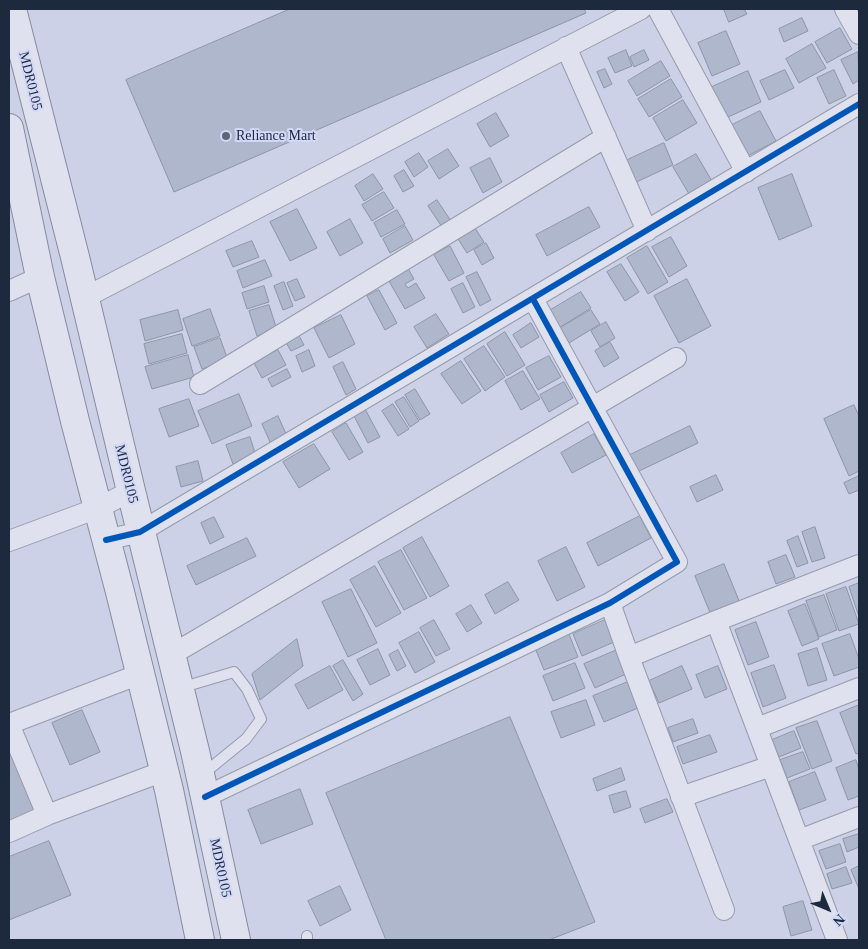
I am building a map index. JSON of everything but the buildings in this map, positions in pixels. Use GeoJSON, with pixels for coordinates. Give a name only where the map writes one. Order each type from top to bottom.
{"type":"FeatureCollection","features":[{"type":"Feature","properties":{"kind":"main road","name":"MDR0105"},"geometry":{"type":"LineString","coordinates":[[12,9],[203,787],[236,940]]}},
{"type":"Feature","properties":{"kind":"main road"},"geometry":{"type":"LineString","coordinates":[[9,128],[40,277],[164,771],[200,940]]}},
{"type":"Feature","properties":{"kind":"street"},"geometry":{"type":"LineString","coordinates":[[84,298],[641,9]]}},
{"type":"Feature","properties":{"kind":"street"},"geometry":{"type":"LineString","coordinates":[[658,9],[746,172]]}},
{"type":"Feature","properties":{"kind":"street"},"geometry":{"type":"LineString","coordinates":[[846,9],[859,34]]}},
{"type":"Feature","properties":{"kind":"street"},"geometry":{"type":"LineString","coordinates":[[566,47],[647,231]]}},
{"type":"Feature","properties":{"kind":"street"},"geometry":{"type":"LineString","coordinates":[[106,540],[140,532],[859,104]]}},
{"type":"Feature","properties":{"kind":"street"},"geometry":{"type":"LineString","coordinates":[[200,384],[606,137]]}},
{"type":"Feature","properties":{"kind":"street"},"geometry":{"type":"LineString","coordinates":[[9,291],[40,277]]}},
{"type":"Feature","properties":{"kind":"street"},"geometry":{"type":"LineString","coordinates":[[203,787],[610,603],[677,562],[533,299]]}},
{"type":"Feature","properties":{"kind":"street"},"geometry":{"type":"LineString","coordinates":[[171,655],[676,358]]}},
{"type":"Feature","properties":{"kind":"street"},"geometry":{"type":"LineString","coordinates":[[9,540],[98,508],[131,492]]}},
{"type":"Feature","properties":{"kind":"street"},"geometry":{"type":"LineString","coordinates":[[628,657],[859,564]]}},
{"type":"Feature","properties":{"kind":"street"},"geometry":{"type":"LineString","coordinates":[[610,603],[628,657],[724,910]]}},
{"type":"Feature","properties":{"kind":"street"},"geometry":{"type":"LineString","coordinates":[[716,621],[838,940]]}},
{"type":"Feature","properties":{"kind":"street"},"geometry":{"type":"LineString","coordinates":[[47,815],[9,724],[140,674]]}},
{"type":"Feature","properties":{"kind":"street"},"geometry":{"type":"LineString","coordinates":[[757,728],[859,688]]}},
{"type":"Feature","properties":{"kind":"street"},"geometry":{"type":"LineString","coordinates":[[681,797],[771,766]]}},
{"type":"Feature","properties":{"kind":"street"},"geometry":{"type":"LineString","coordinates":[[9,832],[47,815],[164,771]]}},
{"type":"Feature","properties":{"kind":"street"},"geometry":{"type":"LineString","coordinates":[[799,840],[859,817]]}},
{"type":"Feature","properties":{"kind":"lane"},"geometry":{"type":"LineString","coordinates":[[179,688],[234,672],[247,689],[261,718],[246,739],[203,787]]}},
{"type":"Feature","properties":{"kind":"cycle path"},"geometry":{"type":"LineString","coordinates":[[106,540],[140,532],[859,104]]}},
{"type":"Feature","properties":{"kind":"cycle path"},"geometry":{"type":"LineString","coordinates":[[205,797],[610,603],[677,562],[533,299]]}},
{"type":"Feature","properties":{"kind":"place","name":"Reliance Mart"},"geometry":{"type":"Point","coordinates":[226,136]}}]}
